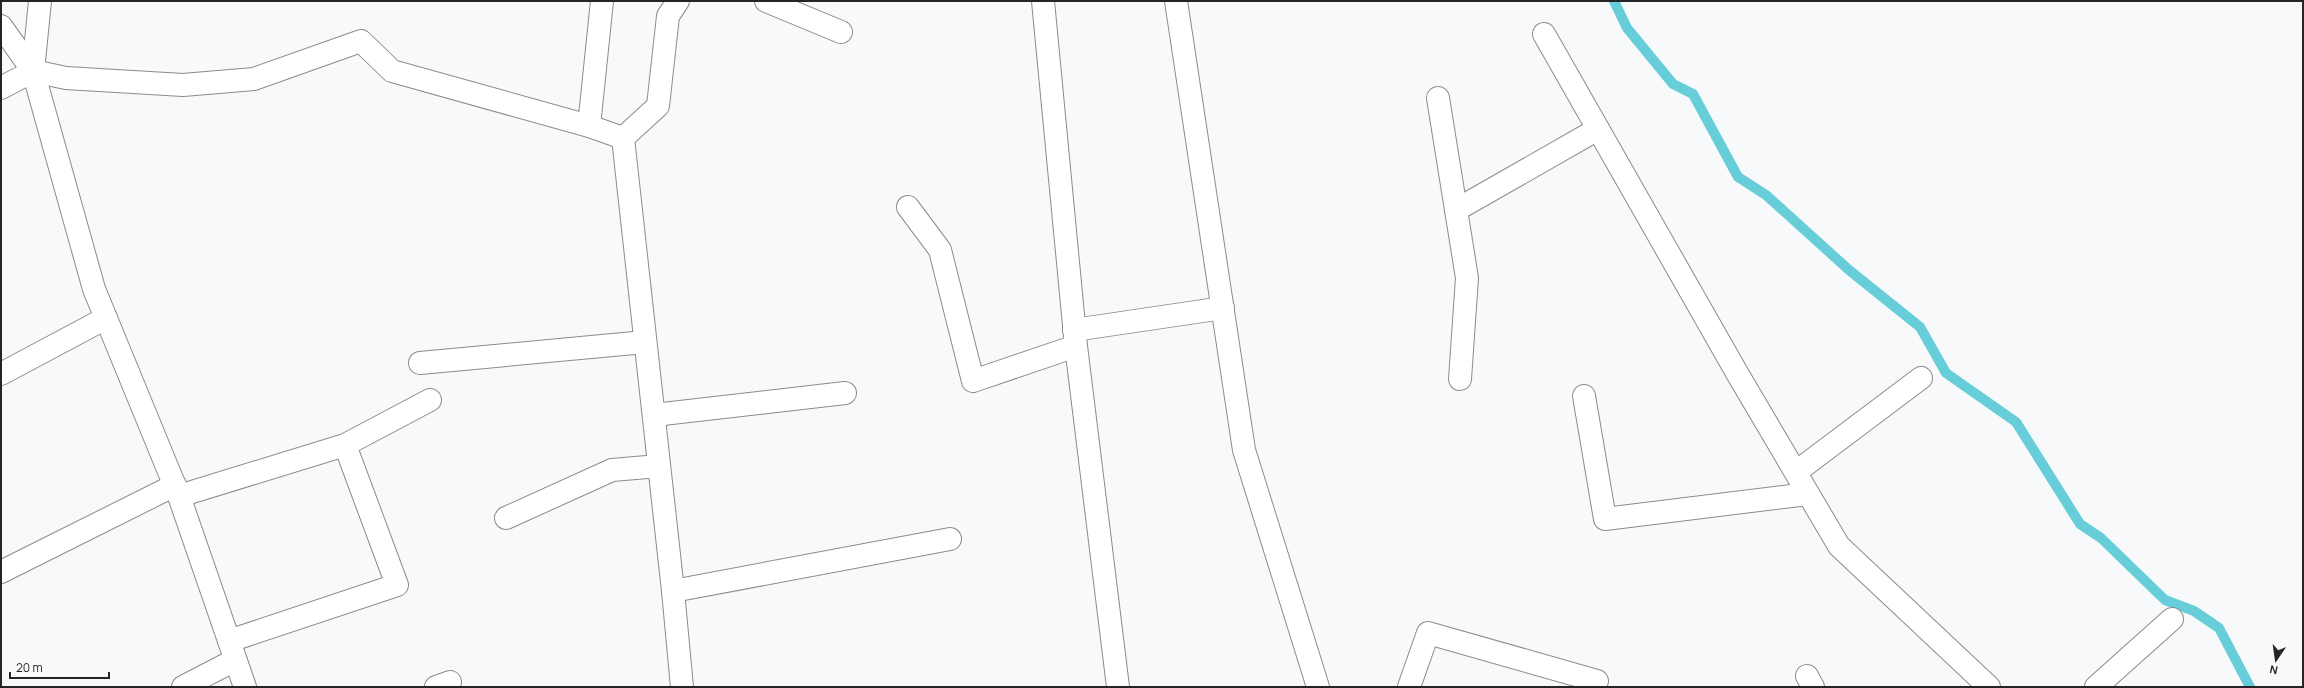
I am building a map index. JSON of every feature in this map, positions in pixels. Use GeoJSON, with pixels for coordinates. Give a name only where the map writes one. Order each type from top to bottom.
{"type":"FeatureCollection","features":[{"type":"Feature","properties":{"kind":"street"},"geometry":{"type":"LineString","coordinates":[[33,71],[40,1]]}},
{"type":"Feature","properties":{"kind":"street"},"geometry":{"type":"LineString","coordinates":[[589,126],[602,1]]}},
{"type":"Feature","properties":{"kind":"street"},"geometry":{"type":"LineString","coordinates":[[623,138],[658,106],[668,16],[678,1]]}},
{"type":"Feature","properties":{"kind":"street"},"geometry":{"type":"LineString","coordinates":[[766,1],[841,32]]}},
{"type":"Feature","properties":{"kind":"street"},"geometry":{"type":"LineString","coordinates":[[1042,1],[1075,338],[1118,687]]}},
{"type":"Feature","properties":{"kind":"street"},"geometry":{"type":"LineString","coordinates":[[1176,1],[1244,450],[1318,687]]}},
{"type":"Feature","properties":{"kind":"street"},"geometry":{"type":"LineString","coordinates":[[1,26],[33,71],[94,289],[177,491],[245,687]]}},
{"type":"Feature","properties":{"kind":"street"},"geometry":{"type":"LineString","coordinates":[[1544,34],[1737,373],[1839,546],[1990,687]]}},
{"type":"Feature","properties":{"kind":"street"},"geometry":{"type":"LineString","coordinates":[[1,88],[33,71],[66,78],[183,85],[254,79],[361,40],[392,71],[589,126],[623,138]]}},
{"type":"Feature","properties":{"kind":"street"},"geometry":{"type":"LineString","coordinates":[[1438,98],[1467,278],[1460,379]]}},
{"type":"Feature","properties":{"kind":"street"},"geometry":{"type":"LineString","coordinates":[[1456,210],[1598,129]]}},
{"type":"Feature","properties":{"kind":"street"},"geometry":{"type":"LineString","coordinates":[[623,138],[654,415],[682,687]]}},
{"type":"Feature","properties":{"kind":"street"},"geometry":{"type":"LineString","coordinates":[[908,207],[940,250],[973,381],[1075,338],[1223,308]]}},
{"type":"Feature","properties":{"kind":"street"},"geometry":{"type":"LineString","coordinates":[[1,374],[106,318]]}},
{"type":"Feature","properties":{"kind":"street"},"geometry":{"type":"LineString","coordinates":[[420,364],[645,342]]}},
{"type":"Feature","properties":{"kind":"street"},"geometry":{"type":"LineString","coordinates":[[1796,472],[1922,378]]}},
{"type":"Feature","properties":{"kind":"street"},"geometry":{"type":"LineString","coordinates":[[654,415],[845,393]]}},
{"type":"Feature","properties":{"kind":"street"},"geometry":{"type":"LineString","coordinates":[[1584,396],[1605,519],[1808,494]]}},
{"type":"Feature","properties":{"kind":"street"},"geometry":{"type":"LineString","coordinates":[[1,572],[177,491],[345,445],[430,400]]}},
{"type":"Feature","properties":{"kind":"street"},"geometry":{"type":"LineString","coordinates":[[183,687],[232,651],[397,584],[345,445]]}},
{"type":"Feature","properties":{"kind":"street"},"geometry":{"type":"LineString","coordinates":[[506,518],[612,470],[659,466]]}},
{"type":"Feature","properties":{"kind":"street"},"geometry":{"type":"LineString","coordinates":[[673,592],[950,539]]}},
{"type":"Feature","properties":{"kind":"street"},"geometry":{"type":"LineString","coordinates":[[2103,685],[2172,619]]}},
{"type":"Feature","properties":{"kind":"street"},"geometry":{"type":"LineString","coordinates":[[1409,687],[1428,633],[1598,681]]}},
{"type":"Feature","properties":{"kind":"waterway"},"geometry":{"type":"LineString","coordinates":[[1614,1],[1627,28],[1673,84],[1693,94],[1738,177],[1766,195],[1849,270],[1920,327],[1946,373],[2016,422],[2080,524],[2101,538],[2165,600],[2194,611],[2219,628],[2250,687]]}}]}
